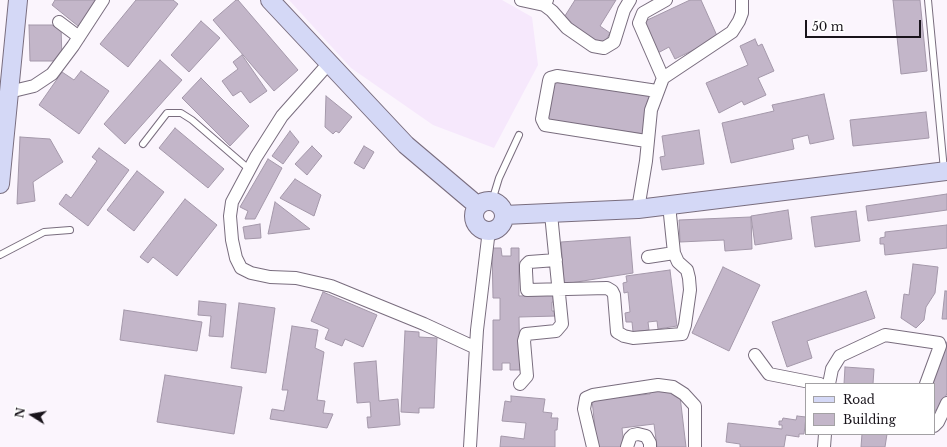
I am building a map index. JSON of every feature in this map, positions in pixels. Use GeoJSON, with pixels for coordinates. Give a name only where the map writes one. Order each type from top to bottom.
{"type":"FeatureCollection","features":[{"type":"Feature","properties":{"kind":"main road"},"geometry":{"type":"LineString","coordinates":[[0,184],[18,0]]}},
{"type":"Feature","properties":{"kind":"main road"},"geometry":{"type":"LineString","coordinates":[[270,0],[406,145],[485,203],[501,205],[504,215],[502,224],[494,230],[480,227],[475,219],[475,214],[485,203]]}},
{"type":"Feature","properties":{"kind":"main road"},"geometry":{"type":"LineString","coordinates":[[504,215],[638,209],[946,172]]}},
{"type":"Feature","properties":{"kind":"street"},"geometry":{"type":"LineString","coordinates":[[9,92],[34,86],[52,74],[79,37],[103,0]]}},
{"type":"Feature","properties":{"kind":"street"},"geometry":{"type":"LineString","coordinates":[[520,0],[550,6],[567,28],[593,46],[604,48],[614,42],[624,10],[630,0]]}},
{"type":"Feature","properties":{"kind":"street"},"geometry":{"type":"LineString","coordinates":[[663,78],[639,23],[643,13],[666,0]]}},
{"type":"Feature","properties":{"kind":"street"},"geometry":{"type":"LineString","coordinates":[[638,209],[646,161],[646,141],[651,110],[663,78],[732,32],[741,18],[742,0]]}},
{"type":"Feature","properties":{"kind":"street"},"geometry":{"type":"LineString","coordinates":[[59,22],[79,37]]}},
{"type":"Feature","properties":{"kind":"street"},"geometry":{"type":"LineString","coordinates":[[329,63],[282,116],[232,202],[230,216],[232,240],[236,258],[241,268],[251,273],[270,277],[296,278],[331,286],[424,324],[476,348]]}},
{"type":"Feature","properties":{"kind":"street"},"geometry":{"type":"LineString","coordinates":[[646,141],[545,125],[542,120],[549,81],[550,78],[557,76],[657,91]]}},
{"type":"Feature","properties":{"kind":"street"},"geometry":{"type":"LineString","coordinates":[[556,260],[529,262],[526,265],[526,287],[530,291],[607,288],[612,291],[614,295],[617,332],[624,336],[633,338],[674,336],[682,334],[685,325],[690,290],[689,278],[687,270],[678,262],[674,253],[669,205]]}},
{"type":"Feature","properties":{"kind":"street"},"geometry":{"type":"LineString","coordinates":[[520,384],[526,379],[527,376],[524,341],[526,334],[556,331],[562,324],[551,214]]}},
{"type":"Feature","properties":{"kind":"street"},"geometry":{"type":"LineString","coordinates":[[470,447],[476,348],[489,230]]}},
{"type":"Feature","properties":{"kind":"street"},"geometry":{"type":"LineString","coordinates":[[648,257],[674,253]]}},
{"type":"Feature","properties":{"kind":"street"},"geometry":{"type":"LineString","coordinates":[[829,383],[832,369],[840,356],[885,335],[939,343],[940,348],[926,383]]}},
{"type":"Feature","properties":{"kind":"street"},"geometry":{"type":"LineString","coordinates":[[755,355],[770,374],[815,383]]}},
{"type":"Feature","properties":{"kind":"street"},"geometry":{"type":"LineString","coordinates":[[593,447],[584,409],[586,398],[593,395],[658,385],[673,387],[684,394],[694,406],[695,447]]}},
{"type":"Feature","properties":{"kind":"street"},"geometry":{"type":"LineString","coordinates":[[935,425],[947,404]]}},
{"type":"Feature","properties":{"kind":"street"},"geometry":{"type":"LineString","coordinates":[[627,447],[630,438],[633,435],[638,434],[646,436],[650,443],[650,447]]}},
{"type":"Feature","properties":{"kind":"street"},"geometry":{"type":"LineString","coordinates":[[824,447],[825,435]]}},
{"type":"Feature","properties":{"kind":"lane"},"geometry":{"type":"LineString","coordinates":[[928,0],[946,172]]}},
{"type":"Feature","properties":{"kind":"lane"},"geometry":{"type":"LineString","coordinates":[[143,144],[167,113],[181,112],[250,170]]}},
{"type":"Feature","properties":{"kind":"lane"},"geometry":{"type":"LineString","coordinates":[[485,203],[519,136]]}},
{"type":"Feature","properties":{"kind":"lane"},"geometry":{"type":"LineString","coordinates":[[0,255],[44,232],[70,230]]}},
{"type":"Feature","properties":{"kind":"shaded area"},"geometry":{"type":"Polygon","coordinates":[[[289,0],[502,0],[532,17],[538,65],[494,148],[433,125],[351,68],[289,0]]]}},
{"type":"Feature","properties":{"kind":"building"},"geometry":{"type":"Polygon","coordinates":[[[55,0],[99,0],[78,26],[52,5],[55,0]]]}},
{"type":"Feature","properties":{"kind":"building"},"geometry":{"type":"Polygon","coordinates":[[[136,0],[173,0],[178,4],[128,67],[100,44],[136,0]]]}},
{"type":"Feature","properties":{"kind":"building"},"geometry":{"type":"Polygon","coordinates":[[[236,0],[238,0],[298,70],[274,91],[213,20],[236,0]]]}},
{"type":"Feature","properties":{"kind":"building"},"geometry":{"type":"Polygon","coordinates":[[[575,0],[616,0],[600,26],[610,33],[603,45],[563,19],[575,0]]]}},
{"type":"Feature","properties":{"kind":"building"},"geometry":{"type":"Polygon","coordinates":[[[690,0],[701,0],[718,38],[675,59],[669,47],[656,54],[641,23],[690,0]]]}},
{"type":"Feature","properties":{"kind":"building"},"geometry":{"type":"Polygon","coordinates":[[[893,0],[920,0],[927,71],[901,74],[893,0]]]}},
{"type":"Feature","properties":{"kind":"building"},"geometry":{"type":"Polygon","coordinates":[[[201,21],[220,38],[189,72],[171,55],[201,21]]]}},
{"type":"Feature","properties":{"kind":"building"},"geometry":{"type":"Polygon","coordinates":[[[29,25],[61,25],[62,61],[30,61],[29,25]]]}},
{"type":"Feature","properties":{"kind":"building"},"geometry":{"type":"Polygon","coordinates":[[[755,39],[758,46],[762,44],[774,71],[758,78],[766,95],[744,105],[742,101],[719,113],[706,83],[748,65],[740,46],[755,39]]]}},
{"type":"Feature","properties":{"kind":"building"},"geometry":{"type":"Polygon","coordinates":[[[242,55],[267,91],[250,103],[241,91],[233,96],[222,81],[238,69],[233,62],[242,55]]]}},
{"type":"Feature","properties":{"kind":"building"},"geometry":{"type":"Polygon","coordinates":[[[160,60],[182,80],[125,144],[104,124],[160,60]]]}},
{"type":"Feature","properties":{"kind":"building"},"geometry":{"type":"Polygon","coordinates":[[[81,71],[109,91],[79,134],[39,105],[62,72],[74,80],[81,71]]]}},
{"type":"Feature","properties":{"kind":"building"},"geometry":{"type":"Polygon","coordinates":[[[201,78],[249,126],[230,146],[182,98],[201,78]]]}},
{"type":"Feature","properties":{"kind":"building"},"geometry":{"type":"Polygon","coordinates":[[[553,81],[651,94],[645,134],[548,121],[553,81]]]}},
{"type":"Feature","properties":{"kind":"building"},"geometry":{"type":"Polygon","coordinates":[[[824,94],[834,139],[810,144],[808,135],[792,139],[794,149],[731,163],[722,123],[774,111],[772,105],[824,94]]]}},
{"type":"Feature","properties":{"kind":"building"},"geometry":{"type":"Polygon","coordinates":[[[326,96],[352,117],[339,133],[336,131],[333,134],[325,127],[326,96]]]}},
{"type":"Feature","properties":{"kind":"building"},"geometry":{"type":"Polygon","coordinates":[[[926,112],[929,138],[853,146],[850,120],[926,112]]]}},
{"type":"Feature","properties":{"kind":"building"},"geometry":{"type":"Polygon","coordinates":[[[175,128],[224,169],[208,188],[159,148],[175,128]]]}},
{"type":"Feature","properties":{"kind":"building"},"geometry":{"type":"Polygon","coordinates":[[[699,130],[704,164],[662,170],[660,157],[665,156],[662,136],[699,130]]]}},
{"type":"Feature","properties":{"kind":"building"},"geometry":{"type":"Polygon","coordinates":[[[290,131],[299,142],[283,164],[272,156],[290,131]]]}},
{"type":"Feature","properties":{"kind":"building"},"geometry":{"type":"Polygon","coordinates":[[[20,137],[50,139],[63,162],[33,182],[35,201],[17,204],[20,137]]]}},
{"type":"Feature","properties":{"kind":"building"},"geometry":{"type":"Polygon","coordinates":[[[312,146],[322,156],[307,175],[295,164],[312,146]]]}},
{"type":"Feature","properties":{"kind":"building"},"geometry":{"type":"Polygon","coordinates":[[[364,146],[374,152],[364,169],[354,163],[364,146]]]}},
{"type":"Feature","properties":{"kind":"building"},"geometry":{"type":"Polygon","coordinates":[[[99,148],[129,170],[88,226],[59,204],[66,194],[71,198],[97,161],[92,157],[99,148]]]}},
{"type":"Feature","properties":{"kind":"building"},"geometry":{"type":"Polygon","coordinates":[[[268,159],[282,168],[255,219],[245,219],[248,211],[240,207],[268,159]]]}},
{"type":"Feature","properties":{"kind":"building"},"geometry":{"type":"Polygon","coordinates":[[[137,171],[164,192],[134,231],[107,210],[137,171]]]}},
{"type":"Feature","properties":{"kind":"building"},"geometry":{"type":"Polygon","coordinates":[[[295,179],[321,195],[314,216],[280,198],[295,179]]]}},
{"type":"Feature","properties":{"kind":"building"},"geometry":{"type":"Polygon","coordinates":[[[947,194],[947,210],[868,221],[866,206],[947,194]]]}},
{"type":"Feature","properties":{"kind":"building"},"geometry":{"type":"Polygon","coordinates":[[[185,199],[217,225],[177,276],[153,257],[148,263],[140,257],[185,199]]]}},
{"type":"Feature","properties":{"kind":"building"},"geometry":{"type":"Polygon","coordinates":[[[275,202],[310,229],[268,234],[275,202]]]}},
{"type":"Feature","properties":{"kind":"building"},"geometry":{"type":"Polygon","coordinates":[[[788,210],[792,239],[755,245],[751,216],[788,210]]]}},
{"type":"Feature","properties":{"kind":"building"},"geometry":{"type":"Polygon","coordinates":[[[856,211],[860,241],[815,247],[811,217],[856,211]]]}},
{"type":"Feature","properties":{"kind":"building"},"geometry":{"type":"Polygon","coordinates":[[[751,217],[752,249],[725,251],[724,240],[680,242],[679,220],[751,217]]]}},
{"type":"Feature","properties":{"kind":"building"},"geometry":{"type":"Polygon","coordinates":[[[260,224],[261,238],[245,239],[243,227],[260,224]]]}},
{"type":"Feature","properties":{"kind":"building"},"geometry":{"type":"Polygon","coordinates":[[[947,225],[947,248],[885,255],[884,244],[880,244],[880,238],[885,237],[885,232],[947,225]]]}},
{"type":"Feature","properties":{"kind":"building"},"geometry":{"type":"Polygon","coordinates":[[[630,237],[633,273],[564,284],[561,242],[630,237]]]}},
{"type":"Feature","properties":{"kind":"building"},"geometry":{"type":"Polygon","coordinates":[[[492,248],[501,248],[502,256],[511,256],[511,248],[519,248],[519,296],[557,295],[557,302],[552,302],[552,311],[557,311],[557,316],[519,317],[520,370],[510,370],[510,363],[502,363],[502,370],[493,370],[493,320],[500,320],[500,298],[493,298],[492,248]]]}},
{"type":"Feature","properties":{"kind":"building"},"geometry":{"type":"Polygon","coordinates":[[[913,264],[938,267],[935,293],[926,307],[924,320],[916,328],[901,318],[904,294],[909,295],[913,264]]]}},
{"type":"Feature","properties":{"kind":"building"},"geometry":{"type":"Polygon","coordinates":[[[723,267],[760,285],[729,351],[692,333],[723,267]]]}},
{"type":"Feature","properties":{"kind":"building"},"geometry":{"type":"Polygon","coordinates":[[[670,270],[677,326],[658,329],[657,321],[648,322],[649,330],[633,332],[632,322],[626,322],[625,313],[630,312],[628,292],[624,293],[623,283],[627,282],[626,276],[670,270]]]}},
{"type":"Feature","properties":{"kind":"building"},"geometry":{"type":"Polygon","coordinates":[[[866,291],[875,318],[807,341],[812,358],[787,367],[772,322],[866,291]]]}},
{"type":"Feature","properties":{"kind":"building"},"geometry":{"type":"Polygon","coordinates":[[[945,291],[947,291],[947,319],[942,319],[945,291]]]}},
{"type":"Feature","properties":{"kind":"building"},"geometry":{"type":"Polygon","coordinates":[[[323,292],[377,315],[363,347],[345,339],[342,346],[325,339],[329,329],[311,321],[323,292]]]}},
{"type":"Feature","properties":{"kind":"building"},"geometry":{"type":"Polygon","coordinates":[[[199,301],[226,304],[223,337],[209,336],[211,316],[198,315],[199,301]]]}},
{"type":"Feature","properties":{"kind":"building"},"geometry":{"type":"Polygon","coordinates":[[[239,303],[275,308],[266,373],[231,368],[239,303]]]}},
{"type":"Feature","properties":{"kind":"building"},"geometry":{"type":"Polygon","coordinates":[[[124,310],[202,322],[197,351],[120,340],[124,310]]]}},
{"type":"Feature","properties":{"kind":"building"},"geometry":{"type":"Polygon","coordinates":[[[292,326],[318,330],[315,348],[324,352],[317,400],[325,401],[323,413],[333,414],[327,428],[270,419],[272,409],[284,411],[288,390],[282,390],[292,326]]]}},
{"type":"Feature","properties":{"kind":"building"},"geometry":{"type":"Polygon","coordinates":[[[405,331],[419,332],[419,337],[437,338],[434,408],[419,408],[419,413],[401,412],[405,331]]]}},
{"type":"Feature","properties":{"kind":"building"},"geometry":{"type":"Polygon","coordinates":[[[947,342],[947,393],[942,407],[935,410],[935,383],[930,383],[947,342]]]}},
{"type":"Feature","properties":{"kind":"building"},"geometry":{"type":"Polygon","coordinates":[[[376,361],[379,401],[398,399],[400,425],[368,428],[367,417],[371,417],[370,402],[357,403],[354,363],[376,361]]]}},
{"type":"Feature","properties":{"kind":"building"},"geometry":{"type":"Polygon","coordinates":[[[845,367],[874,369],[873,383],[844,383],[845,367]]]}},
{"type":"Feature","properties":{"kind":"building"},"geometry":{"type":"Polygon","coordinates":[[[165,375],[242,387],[234,434],[157,422],[165,375]]]}},
{"type":"Feature","properties":{"kind":"building"},"geometry":{"type":"Polygon","coordinates":[[[670,388],[680,396],[686,447],[657,447],[654,424],[622,428],[624,447],[597,447],[592,400],[650,394],[650,390],[670,388]]]}},
{"type":"Feature","properties":{"kind":"building"},"geometry":{"type":"Polygon","coordinates":[[[511,396],[545,399],[543,412],[552,413],[551,418],[558,418],[557,430],[555,430],[555,447],[500,447],[501,436],[524,439],[526,423],[502,421],[505,401],[511,402],[511,396]]]}},
{"type":"Feature","properties":{"kind":"building"},"geometry":{"type":"Polygon","coordinates":[[[797,416],[805,417],[804,434],[799,434],[799,437],[786,435],[784,447],[740,447],[740,444],[726,442],[728,423],[782,429],[782,425],[779,425],[779,421],[782,421],[783,418],[796,420],[797,416]]]}},
{"type":"Feature","properties":{"kind":"building"},"geometry":{"type":"Polygon","coordinates":[[[862,435],[887,435],[885,447],[861,447],[862,435]]]}}]}
